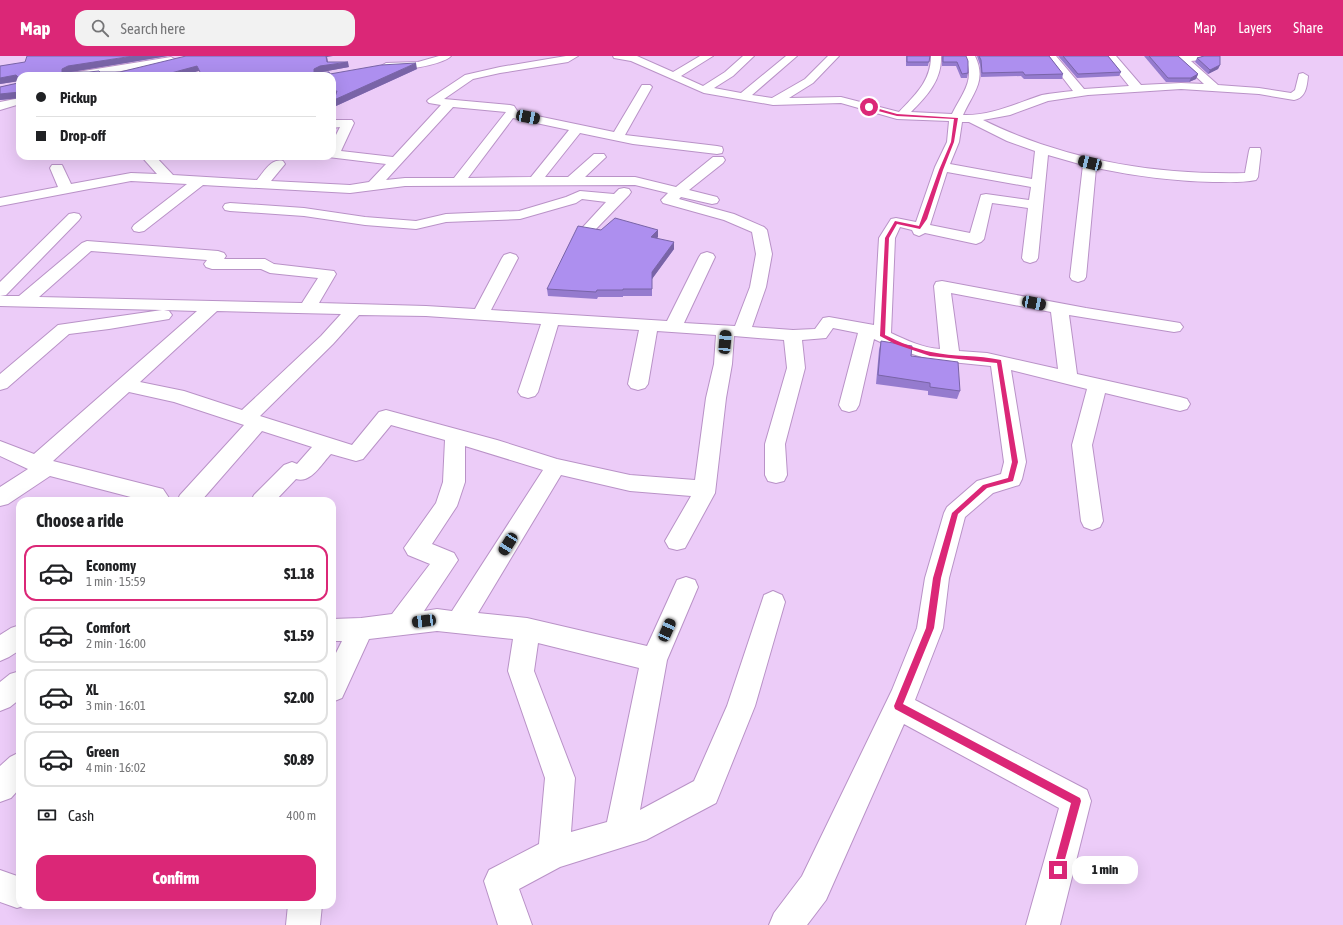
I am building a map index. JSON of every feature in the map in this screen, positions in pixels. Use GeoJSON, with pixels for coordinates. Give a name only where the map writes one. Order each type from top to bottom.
{"type":"FeatureCollection","features":[{"type":"Feature","properties":{"kind":"street"},"geometry":{"type":"LineString","coordinates":[[376,68],[418,65],[446,56]]}},
{"type":"Feature","properties":{"kind":"street"},"geometry":{"type":"LineString","coordinates":[[573,56],[568,59],[500,70],[469,77],[433,101],[510,109],[514,115],[633,140],[717,155],[668,200],[729,217],[759,230],[764,254],[758,287],[734,331],[723,364],[716,398],[704,493],[677,541]]}},
{"type":"Feature","properties":{"kind":"street"},"geometry":{"type":"LineString","coordinates":[[618,56],[633,58],[704,90],[743,97],[773,102],[841,100],[902,115],[971,119],[1006,112],[1046,98],[1138,88],[1181,86],[1214,87],[1258,91],[1294,97],[1300,91],[1303,76]]}},
{"type":"Feature","properties":{"kind":"street"},"geometry":{"type":"LineString","coordinates":[[673,76],[708,56]]}},
{"type":"Feature","properties":{"kind":"street"},"geometry":{"type":"LineString","coordinates":[[704,90],[729,74],[749,56]]}},
{"type":"Feature","properties":{"kind":"street"},"geometry":{"type":"LineString","coordinates":[[743,97],[792,56]]}},
{"type":"Feature","properties":{"kind":"street"},"geometry":{"type":"LineString","coordinates":[[773,102],[809,81],[834,56]]}},
{"type":"Feature","properties":{"kind":"street"},"geometry":{"type":"LineString","coordinates":[[902,115],[933,79],[937,64],[936,56]]}},
{"type":"Feature","properties":{"kind":"street"},"geometry":{"type":"LineString","coordinates":[[920,229],[925,219],[952,142],[956,118],[970,92],[974,79],[975,67],[970,56]]}},
{"type":"Feature","properties":{"kind":"street"},"geometry":{"type":"LineString","coordinates":[[1051,56],[1081,93]]}},
{"type":"Feature","properties":{"kind":"street"},"geometry":{"type":"LineString","coordinates":[[1110,56],[1138,88]]}},
{"type":"Feature","properties":{"kind":"street"},"geometry":{"type":"LineString","coordinates":[[1196,56],[1197,58],[1181,56],[1214,87]]}},
{"type":"Feature","properties":{"kind":"street"},"geometry":{"type":"LineString","coordinates":[[96,72],[184,58]]}},
{"type":"Feature","properties":{"kind":"street"},"geometry":{"type":"LineString","coordinates":[[124,72],[171,60]]}},
{"type":"Feature","properties":{"kind":"street"},"geometry":{"type":"LineString","coordinates":[[618,136],[646,87]]}},
{"type":"Feature","properties":{"kind":"street"},"geometry":{"type":"LineString","coordinates":[[0,106],[16,102]]}},
{"type":"Feature","properties":{"kind":"street"},"geometry":{"type":"LineString","coordinates":[[337,223],[368,187],[450,103]]}},
{"type":"Feature","properties":{"kind":"street"},"geometry":{"type":"LineString","coordinates":[[458,182],[512,112]]}},
{"type":"Feature","properties":{"kind":"street"},"geometry":{"type":"LineString","coordinates":[[971,119],[1025,144],[1090,163],[1144,172],[1194,177],[1250,177],[1255,151]]}},
{"type":"Feature","properties":{"kind":"street"},"geometry":{"type":"LineString","coordinates":[[336,124],[348,123],[336,148]]}},
{"type":"Feature","properties":{"kind":"street"},"geometry":{"type":"LineString","coordinates":[[534,182],[577,128]]}},
{"type":"Feature","properties":{"kind":"street"},"geometry":{"type":"LineString","coordinates":[[1030,258],[1042,149]]}},
{"type":"Feature","properties":{"kind":"street"},"geometry":{"type":"LineString","coordinates":[[336,154],[396,160]]}},
{"type":"Feature","properties":{"kind":"street"},"geometry":{"type":"LineString","coordinates":[[571,182],[599,157]]}},
{"type":"Feature","properties":{"kind":"street"},"geometry":{"type":"LineString","coordinates":[[152,160],[169,179]]}},
{"type":"Feature","properties":{"kind":"street"},"geometry":{"type":"LineString","coordinates":[[1078,277],[1090,163]]}},
{"type":"Feature","properties":{"kind":"street"},"geometry":{"type":"LineString","coordinates":[[261,184],[278,164]]}},
{"type":"Feature","properties":{"kind":"street"},"geometry":{"type":"LineString","coordinates":[[942,167],[1038,184]]}},
{"type":"Feature","properties":{"kind":"street"},"geometry":{"type":"LineString","coordinates":[[57,168],[66,189]]}},
{"type":"Feature","properties":{"kind":"street"},"geometry":{"type":"LineString","coordinates":[[0,202],[131,176],[350,189],[405,182],[635,181],[712,200]]}},
{"type":"Feature","properties":{"kind":"street"},"geometry":{"type":"LineString","coordinates":[[139,228],[200,181]]}},
{"type":"Feature","properties":{"kind":"street"},"geometry":{"type":"LineString","coordinates":[[590,227],[635,181]]}},
{"type":"Feature","properties":{"kind":"street"},"geometry":{"type":"LineString","coordinates":[[230,207],[304,212],[324,216],[337,223],[365,221],[416,224],[446,218],[520,215],[571,200],[580,195],[618,199]]}},
{"type":"Feature","properties":{"kind":"street"},"geometry":{"type":"LineString","coordinates":[[849,405],[875,332],[887,238],[896,222],[920,229],[976,239],[986,198],[1036,205]]}},
{"type":"Feature","properties":{"kind":"street"},"geometry":{"type":"LineString","coordinates":[[0,291],[74,217]]}},
{"type":"Feature","properties":{"kind":"street"},"geometry":{"type":"LineString","coordinates":[[23,302],[87,246],[172,254],[218,256],[212,264],[265,264],[270,268],[328,274],[308,308]]}},
{"type":"Feature","properties":{"kind":"street"},"geometry":{"type":"LineString","coordinates":[[673,327],[707,257]]}},
{"type":"Feature","properties":{"kind":"street"},"geometry":{"type":"LineString","coordinates":[[480,315],[510,258]]}},
{"type":"Feature","properties":{"kind":"street"},"geometry":{"type":"LineString","coordinates":[[950,356],[942,286],[1059,308],[1174,327]]}},
{"type":"Feature","properties":{"kind":"street"},"geometry":{"type":"LineString","coordinates":[[0,301],[426,311],[793,335],[820,334],[829,322],[875,332],[897,343],[930,354],[1000,362],[1180,404]]}},
{"type":"Feature","properties":{"kind":"street"},"geometry":{"type":"LineString","coordinates":[[0,384],[64,329],[109,324],[213,306]]}},
{"type":"Feature","properties":{"kind":"street"},"geometry":{"type":"LineString","coordinates":[[0,498],[42,465],[125,385],[213,306]]}},
{"type":"Feature","properties":{"kind":"street"},"geometry":{"type":"LineString","coordinates":[[1059,308],[1068,377]]}},
{"type":"Feature","properties":{"kind":"street"},"geometry":{"type":"LineString","coordinates":[[191,497],[252,420],[355,310]]}},
{"type":"Feature","properties":{"kind":"street"},"geometry":{"type":"LineString","coordinates":[[528,392],[551,319]]}},
{"type":"Feature","properties":{"kind":"street"},"geometry":{"type":"LineString","coordinates":[[638,384],[649,326]]}},
{"type":"Feature","properties":{"kind":"street"},"geometry":{"type":"LineString","coordinates":[[776,475],[775,444],[796,368],[793,335]]}},
{"type":"Feature","properties":{"kind":"street"},"geometry":{"type":"LineString","coordinates":[[786,925],[814,888],[898,706],[930,628],[937,578],[955,513],[985,487],[1011,479],[1015,462],[1000,362]]}},
{"type":"Feature","properties":{"kind":"street"},"geometry":{"type":"LineString","coordinates":[[1092,521],[1082,445],[1098,384]]}},
{"type":"Feature","properties":{"kind":"street"},"geometry":{"type":"LineString","coordinates":[[125,385],[177,396],[356,454],[386,417],[497,447],[556,466],[630,483],[704,489]]}},
{"type":"Feature","properties":{"kind":"street"},"geometry":{"type":"LineString","coordinates":[[399,624],[446,560],[416,548],[446,506],[454,482],[455,436]]}},
{"type":"Feature","properties":{"kind":"street"},"geometry":{"type":"LineString","coordinates":[[266,497],[292,470],[301,473],[327,445]]}},
{"type":"Feature","properties":{"kind":"street"},"geometry":{"type":"LineString","coordinates":[[0,448],[42,465],[155,495],[157,497]]}},
{"type":"Feature","properties":{"kind":"street"},"geometry":{"type":"LineString","coordinates":[[459,622],[556,466]]}},
{"type":"Feature","properties":{"kind":"street"},"geometry":{"type":"LineString","coordinates":[[620,833],[654,660],[686,587]]}},
{"type":"Feature","properties":{"kind":"street"},"geometry":{"type":"LineString","coordinates":[[515,925],[500,881],[554,852],[635,829],[706,792],[742,706],[773,602]]}},
{"type":"Feature","properties":{"kind":"street"},"geometry":{"type":"LineString","coordinates":[[336,630],[361,629],[437,620],[459,622],[527,630],[654,660]]}},
{"type":"Feature","properties":{"kind":"street"},"geometry":{"type":"LineString","coordinates":[[336,681],[361,629]]}},
{"type":"Feature","properties":{"kind":"street"},"geometry":{"type":"LineString","coordinates":[[527,630],[521,671],[560,778],[554,852]]}},
{"type":"Feature","properties":{"kind":"street"},"geometry":{"type":"LineString","coordinates":[[0,649],[16,639]]}},
{"type":"Feature","properties":{"kind":"street"},"geometry":{"type":"LineString","coordinates":[[0,698],[16,686]]}},
{"type":"Feature","properties":{"kind":"street"},"geometry":{"type":"LineString","coordinates":[[898,706],[1076,801],[1043,925]]}},
{"type":"Feature","properties":{"kind":"street"},"geometry":{"type":"LineString","coordinates":[[0,787],[16,771]]}},
{"type":"Feature","properties":{"kind":"street"},"geometry":{"type":"LineString","coordinates":[[0,886],[16,892]]}},
{"type":"Feature","properties":{"kind":"street"},"geometry":{"type":"LineString","coordinates":[[303,925],[305,909]]}},
{"type":"Feature","properties":{"kind":"building"},"geometry":{"type":"Polygon","coordinates":[[[27,56],[133,56],[68,66],[62,69],[62,72],[16,72],[16,75],[0,78],[0,66],[25,62],[27,56]]]}},
{"type":"Feature","properties":{"kind":"building"},"geometry":{"type":"Polygon","coordinates":[[[186,56],[326,56],[327,62],[348,62],[320,66],[314,69],[314,72],[200,72],[197,66],[175,72],[120,72],[186,56]]]}},
{"type":"Feature","properties":{"kind":"building"},"geometry":{"type":"Polygon","coordinates":[[[907,56],[930,56],[929,62],[907,62],[907,56]]]}},
{"type":"Feature","properties":{"kind":"building"},"geometry":{"type":"Polygon","coordinates":[[[943,56],[966,56],[968,61],[968,73],[962,74],[957,62],[943,62],[943,56]]]}},
{"type":"Feature","properties":{"kind":"building"},"geometry":{"type":"Polygon","coordinates":[[[979,56],[1049,56],[1063,74],[1025,75],[1023,72],[982,73],[981,60],[979,56]]]}},
{"type":"Feature","properties":{"kind":"building"},"geometry":{"type":"Polygon","coordinates":[[[1063,56],[1108,56],[1121,72],[1078,74],[1063,56]]]}},
{"type":"Feature","properties":{"kind":"building"},"geometry":{"type":"Polygon","coordinates":[[[1149,56],[1178,56],[1198,74],[1191,78],[1168,78],[1149,56]]]}},
{"type":"Feature","properties":{"kind":"building"},"geometry":{"type":"Polygon","coordinates":[[[1204,56],[1220,56],[1220,65],[1210,70],[1197,58],[1204,56]]]}},
{"type":"Feature","properties":{"kind":"building"},"geometry":{"type":"Polygon","coordinates":[[[416,63],[336,99],[336,73],[381,65],[416,63]]]}},
{"type":"Feature","properties":{"kind":"building"},"geometry":{"type":"Polygon","coordinates":[[[16,83],[16,92],[0,94],[0,87],[16,83]]]}},
{"type":"Feature","properties":{"kind":"building"},"geometry":{"type":"Polygon","coordinates":[[[615,218],[658,230],[651,237],[674,242],[652,272],[652,289],[597,290],[596,292],[547,289],[578,226],[601,230],[615,218]]]}},
{"type":"Feature","properties":{"kind":"building"},"geometry":{"type":"Polygon","coordinates":[[[881,341],[912,346],[911,356],[958,362],[960,391],[930,387],[930,383],[878,375],[881,341]]]}},
{"type":"Feature","properties":{"kind":"route"},"geometry":{"type":"LineString","coordinates":[[869,107],[897,115],[956,118],[952,142],[925,219],[920,228],[896,222],[887,238],[882,336],[897,343],[930,354],[987,359],[1000,362],[1015,462],[1011,479],[985,487],[955,513],[937,578],[930,628],[898,706],[1076,801],[1058,870]]}}]}
